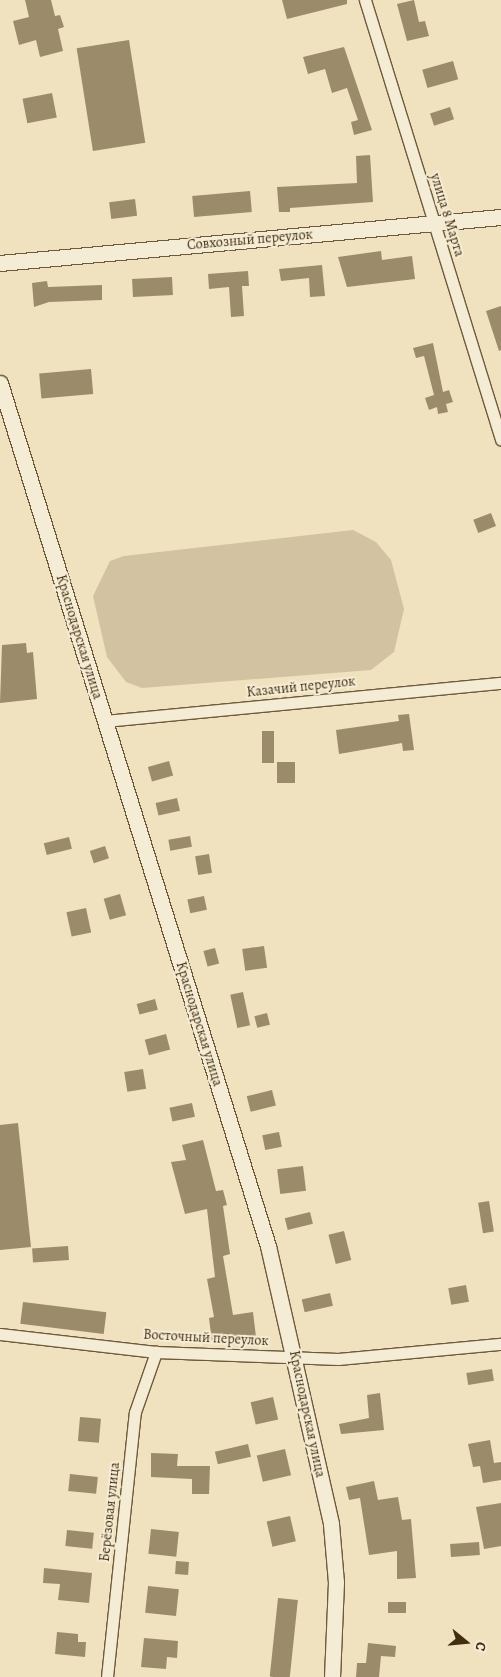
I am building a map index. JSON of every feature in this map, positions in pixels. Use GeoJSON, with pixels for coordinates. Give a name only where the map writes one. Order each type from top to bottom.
{"type":"FeatureCollection","features":[{"type":"Feature","properties":{"kind":"street","name":"улица 8 Марта"},"geometry":{"type":"LineString","coordinates":[[365,0],[501,439]]}},
{"type":"Feature","properties":{"kind":"street","name":"Совхозный переулок"},"geometry":{"type":"LineString","coordinates":[[0,263],[501,217]]}},
{"type":"Feature","properties":{"kind":"street","name":"Краснодарская улица"},"geometry":{"type":"LineString","coordinates":[[0,383],[268,1246],[331,1524],[336,1582],[332,1677]]}},
{"type":"Feature","properties":{"kind":"street","name":"Казачий переулок"},"geometry":{"type":"LineString","coordinates":[[105,721],[501,683]]}},
{"type":"Feature","properties":{"kind":"street","name":"Восточный переулок"},"geometry":{"type":"LineString","coordinates":[[0,1334],[156,1352],[338,1358],[501,1344]]}},
{"type":"Feature","properties":{"kind":"street","name":"Берёзовая улица"},"geometry":{"type":"LineString","coordinates":[[108,1677],[136,1412],[156,1352]]}},
{"type":"Feature","properties":{"kind":"shaded area"},"geometry":{"type":"Polygon","coordinates":[[[353,530],[376,542],[391,560],[404,609],[394,652],[371,670],[142,688],[126,682],[107,657],[93,596],[110,561],[124,556],[353,530]]]}},
{"type":"Feature","properties":{"kind":"building"},"geometry":{"type":"Polygon","coordinates":[[[25,0],[51,0],[55,16],[60,15],[64,27],[58,29],[63,51],[40,57],[36,40],[19,45],[13,21],[29,17],[25,0]]]}},
{"type":"Feature","properties":{"kind":"building"},"geometry":{"type":"Polygon","coordinates":[[[282,0],[347,0],[347,4],[287,19],[282,0]]]}},
{"type":"Feature","properties":{"kind":"building"},"geometry":{"type":"Polygon","coordinates":[[[414,0],[419,22],[425,21],[429,36],[407,41],[397,4],[414,0]]]}},
{"type":"Feature","properties":{"kind":"building"},"geometry":{"type":"Polygon","coordinates":[[[129,40],[145,143],[93,151],[77,48],[129,40]]]}},
{"type":"Feature","properties":{"kind":"building"},"geometry":{"type":"Polygon","coordinates":[[[344,47],[372,130],[354,135],[351,122],[358,120],[347,88],[332,93],[325,69],[308,74],[303,57],[344,47]]]}},
{"type":"Feature","properties":{"kind":"building"},"geometry":{"type":"Polygon","coordinates":[[[453,61],[458,79],[427,88],[422,70],[453,61]]]}},
{"type":"Feature","properties":{"kind":"building"},"geometry":{"type":"Polygon","coordinates":[[[52,93],[57,118],[27,123],[23,99],[52,93]]]}},
{"type":"Feature","properties":{"kind":"building"},"geometry":{"type":"Polygon","coordinates":[[[450,107],[454,119],[434,126],[430,113],[450,107]]]}},
{"type":"Feature","properties":{"kind":"building"},"geometry":{"type":"Polygon","coordinates":[[[370,155],[373,202],[290,208],[290,212],[279,212],[277,187],[357,183],[356,156],[370,155]]]}},
{"type":"Feature","properties":{"kind":"building"},"geometry":{"type":"Polygon","coordinates":[[[250,191],[252,212],[194,217],[192,196],[250,191]]]}},
{"type":"Feature","properties":{"kind":"building"},"geometry":{"type":"Polygon","coordinates":[[[135,199],[137,216],[111,219],[109,202],[135,199]]]}},
{"type":"Feature","properties":{"kind":"building"},"geometry":{"type":"Polygon","coordinates":[[[381,251],[382,260],[412,256],[415,279],[347,287],[338,257],[381,251]]]}},
{"type":"Feature","properties":{"kind":"building"},"geometry":{"type":"Polygon","coordinates":[[[322,265],[325,296],[310,297],[309,278],[281,281],[279,269],[322,265]]]}},
{"type":"Feature","properties":{"kind":"building"},"geometry":{"type":"Polygon","coordinates":[[[248,271],[249,286],[242,286],[244,316],[231,317],[229,287],[209,289],[208,274],[248,271]]]}},
{"type":"Feature","properties":{"kind":"building"},"geometry":{"type":"Polygon","coordinates":[[[172,277],[173,295],[133,297],[132,279],[172,277]]]}},
{"type":"Feature","properties":{"kind":"building"},"geometry":{"type":"Polygon","coordinates":[[[47,281],[48,287],[102,285],[102,300],[49,302],[34,307],[32,283],[47,281]]]}},
{"type":"Feature","properties":{"kind":"building"},"geometry":{"type":"Polygon","coordinates":[[[501,306],[501,350],[499,351],[486,311],[501,306]]]}},
{"type":"Feature","properties":{"kind":"building"},"geometry":{"type":"Polygon","coordinates":[[[433,343],[443,392],[449,390],[453,402],[446,404],[448,412],[438,414],[437,407],[429,410],[425,398],[434,395],[424,356],[416,358],[413,348],[433,343]]]}},
{"type":"Feature","properties":{"kind":"building"},"geometry":{"type":"Polygon","coordinates":[[[91,369],[93,394],[41,398],[39,374],[91,369]]]}},
{"type":"Feature","properties":{"kind":"building"},"geometry":{"type":"Polygon","coordinates":[[[491,513],[496,526],[478,533],[473,520],[491,513]]]}},
{"type":"Feature","properties":{"kind":"building"},"geometry":{"type":"Polygon","coordinates":[[[26,643],[27,653],[33,652],[37,699],[0,703],[2,645],[26,643]]]}},
{"type":"Feature","properties":{"kind":"building"},"geometry":{"type":"Polygon","coordinates":[[[409,714],[414,750],[403,751],[402,743],[339,754],[336,730],[399,721],[398,715],[409,714]]]}},
{"type":"Feature","properties":{"kind":"building"},"geometry":{"type":"Polygon","coordinates":[[[262,731],[274,731],[274,763],[262,763],[262,731]]]}},
{"type":"Feature","properties":{"kind":"building"},"geometry":{"type":"Polygon","coordinates":[[[169,761],[173,775],[152,781],[148,767],[169,761]]]}},
{"type":"Feature","properties":{"kind":"building"},"geometry":{"type":"Polygon","coordinates":[[[277,762],[295,762],[295,783],[277,783],[277,762]]]}},
{"type":"Feature","properties":{"kind":"building"},"geometry":{"type":"Polygon","coordinates":[[[177,798],[180,811],[158,816],[156,803],[177,798]]]}},
{"type":"Feature","properties":{"kind":"building"},"geometry":{"type":"Polygon","coordinates":[[[190,836],[192,847],[170,851],[168,840],[190,836]]]}},
{"type":"Feature","properties":{"kind":"building"},"geometry":{"type":"Polygon","coordinates":[[[69,837],[72,849],[47,855],[44,843],[69,837]]]}},
{"type":"Feature","properties":{"kind":"building"},"geometry":{"type":"Polygon","coordinates":[[[105,846],[109,858],[94,863],[90,851],[105,846]]]}},
{"type":"Feature","properties":{"kind":"building"},"geometry":{"type":"Polygon","coordinates":[[[209,854],[212,873],[198,875],[195,856],[209,854]]]}},
{"type":"Feature","properties":{"kind":"building"},"geometry":{"type":"Polygon","coordinates":[[[120,894],[126,915],[110,920],[104,899],[120,894]]]}},
{"type":"Feature","properties":{"kind":"building"},"geometry":{"type":"Polygon","coordinates":[[[204,896],[207,910],[190,913],[187,900],[204,896]]]}},
{"type":"Feature","properties":{"kind":"building"},"geometry":{"type":"Polygon","coordinates":[[[86,908],[91,932],[72,937],[66,912],[86,908]]]}},
{"type":"Feature","properties":{"kind":"building"},"geometry":{"type":"Polygon","coordinates":[[[264,946],[267,968],[245,971],[242,949],[264,946]]]}},
{"type":"Feature","properties":{"kind":"building"},"geometry":{"type":"Polygon","coordinates":[[[215,948],[219,963],[208,967],[203,951],[215,948]]]}},
{"type":"Feature","properties":{"kind":"building"},"geometry":{"type":"Polygon","coordinates":[[[243,992],[250,1025],[237,1028],[230,995],[243,992]]]}},
{"type":"Feature","properties":{"kind":"building"},"geometry":{"type":"Polygon","coordinates":[[[155,999],[158,1010],[139,1015],[137,1004],[155,999]]]}},
{"type":"Feature","properties":{"kind":"building"},"geometry":{"type":"Polygon","coordinates":[[[267,1013],[270,1025],[257,1028],[254,1016],[267,1013]]]}},
{"type":"Feature","properties":{"kind":"building"},"geometry":{"type":"Polygon","coordinates":[[[166,1034],[170,1049],[149,1055],[145,1040],[166,1034]]]}},
{"type":"Feature","properties":{"kind":"building"},"geometry":{"type":"Polygon","coordinates":[[[143,1069],[146,1089],[127,1092],[124,1072],[143,1069]]]}},
{"type":"Feature","properties":{"kind":"building"},"geometry":{"type":"Polygon","coordinates":[[[272,1090],[276,1106],[251,1112],[247,1096],[272,1090]]]}},
{"type":"Feature","properties":{"kind":"building"},"geometry":{"type":"Polygon","coordinates":[[[192,1103],[195,1117],[172,1121],[170,1108],[192,1103]]]}},
{"type":"Feature","properties":{"kind":"building"},"geometry":{"type":"Polygon","coordinates":[[[18,1123],[31,1247],[0,1250],[0,1125],[18,1123]]]}},
{"type":"Feature","properties":{"kind":"building"},"geometry":{"type":"Polygon","coordinates":[[[279,1132],[282,1147],[265,1150],[262,1135],[279,1132]]]}},
{"type":"Feature","properties":{"kind":"building"},"geometry":{"type":"Polygon","coordinates":[[[203,1140],[216,1191],[223,1190],[227,1205],[223,1206],[230,1254],[223,1256],[233,1315],[253,1312],[256,1337],[212,1342],[209,1318],[214,1317],[207,1279],[215,1277],[207,1209],[185,1214],[171,1162],[186,1160],[182,1145],[203,1140]]]}},
{"type":"Feature","properties":{"kind":"building"},"geometry":{"type":"Polygon","coordinates":[[[303,1166],[306,1191],[280,1194],[277,1169],[303,1166]]]}},
{"type":"Feature","properties":{"kind":"building"},"geometry":{"type":"Polygon","coordinates":[[[489,1201],[494,1232],[483,1233],[478,1203],[489,1201]]]}},
{"type":"Feature","properties":{"kind":"building"},"geometry":{"type":"Polygon","coordinates":[[[310,1212],[313,1224],[288,1230],[285,1218],[310,1212]]]}},
{"type":"Feature","properties":{"kind":"building"},"geometry":{"type":"Polygon","coordinates":[[[344,1231],[351,1260],[336,1264],[328,1235],[344,1231]]]}},
{"type":"Feature","properties":{"kind":"building"},"geometry":{"type":"Polygon","coordinates":[[[68,1246],[69,1260],[33,1262],[32,1249],[68,1246]]]}},
{"type":"Feature","properties":{"kind":"building"},"geometry":{"type":"Polygon","coordinates":[[[466,1285],[469,1302],[451,1305],[448,1288],[466,1285]]]}},
{"type":"Feature","properties":{"kind":"building"},"geometry":{"type":"Polygon","coordinates":[[[330,1293],[333,1306],[305,1312],[302,1300],[330,1293]]]}},
{"type":"Feature","properties":{"kind":"building"},"geometry":{"type":"Polygon","coordinates":[[[23,1302],[106,1312],[104,1334],[20,1324],[23,1302]]]}},
{"type":"Feature","properties":{"kind":"building"},"geometry":{"type":"Polygon","coordinates":[[[492,1369],[494,1381],[468,1385],[466,1373],[492,1369]]]}},
{"type":"Feature","properties":{"kind":"building"},"geometry":{"type":"Polygon","coordinates":[[[380,1393],[384,1430],[341,1434],[339,1424],[369,1418],[367,1395],[380,1393]]]}},
{"type":"Feature","properties":{"kind":"building"},"geometry":{"type":"Polygon","coordinates":[[[273,1397],[278,1419],[256,1425],[251,1402],[273,1397]]]}},
{"type":"Feature","properties":{"kind":"building"},"geometry":{"type":"Polygon","coordinates":[[[80,1417],[101,1419],[99,1443],[78,1441],[80,1417]]]}},
{"type":"Feature","properties":{"kind":"building"},"geometry":{"type":"Polygon","coordinates":[[[490,1440],[494,1463],[501,1462],[501,1480],[483,1483],[480,1466],[473,1467],[468,1444],[490,1440]]]}},
{"type":"Feature","properties":{"kind":"building"},"geometry":{"type":"Polygon","coordinates":[[[248,1444],[251,1457],[218,1464],[215,1452],[248,1444]]]}},
{"type":"Feature","properties":{"kind":"building"},"geometry":{"type":"Polygon","coordinates":[[[285,1449],[291,1475],[263,1482],[257,1456],[285,1449]]]}},
{"type":"Feature","properties":{"kind":"building"},"geometry":{"type":"Polygon","coordinates":[[[151,1453],[178,1454],[177,1466],[210,1466],[209,1494],[192,1494],[192,1479],[151,1477],[151,1453]]]}},
{"type":"Feature","properties":{"kind":"building"},"geometry":{"type":"Polygon","coordinates":[[[70,1474],[98,1477],[96,1494],[68,1491],[70,1474]]]}},
{"type":"Feature","properties":{"kind":"building"},"geometry":{"type":"Polygon","coordinates":[[[374,1481],[378,1500],[398,1497],[402,1520],[411,1519],[416,1578],[397,1579],[397,1551],[369,1555],[360,1498],[349,1500],[346,1487],[374,1481]]]}},
{"type":"Feature","properties":{"kind":"building"},"geometry":{"type":"Polygon","coordinates":[[[501,1503],[501,1546],[484,1549],[476,1507],[501,1503]]]}},
{"type":"Feature","properties":{"kind":"building"},"geometry":{"type":"Polygon","coordinates":[[[290,1516],[296,1541],[272,1547],[267,1521],[290,1516]]]}},
{"type":"Feature","properties":{"kind":"building"},"geometry":{"type":"Polygon","coordinates":[[[151,1529],[179,1532],[176,1557],[148,1554],[151,1529]]]}},
{"type":"Feature","properties":{"kind":"building"},"geometry":{"type":"Polygon","coordinates":[[[67,1530],[94,1533],[92,1549],[65,1546],[67,1530]]]}},
{"type":"Feature","properties":{"kind":"building"},"geometry":{"type":"Polygon","coordinates":[[[479,1542],[480,1555],[451,1557],[450,1544],[479,1542]]]}},
{"type":"Feature","properties":{"kind":"building"},"geometry":{"type":"Polygon","coordinates":[[[176,1561],[189,1562],[188,1575],[175,1574],[176,1561]]]}},
{"type":"Feature","properties":{"kind":"building"},"geometry":{"type":"Polygon","coordinates":[[[44,1568],[92,1573],[89,1603],[58,1600],[60,1584],[43,1583],[44,1568]]]}},
{"type":"Feature","properties":{"kind":"building"},"geometry":{"type":"Polygon","coordinates":[[[148,1586],[179,1589],[176,1616],[145,1613],[148,1586]]]}},
{"type":"Feature","properties":{"kind":"building"},"geometry":{"type":"Polygon","coordinates":[[[278,1598],[298,1600],[290,1677],[270,1677],[278,1598]]]}},
{"type":"Feature","properties":{"kind":"building"},"geometry":{"type":"Polygon","coordinates":[[[388,1602],[406,1602],[406,1613],[388,1613],[388,1602]]]}},
{"type":"Feature","properties":{"kind":"building"},"geometry":{"type":"Polygon","coordinates":[[[57,1632],[78,1634],[78,1642],[86,1642],[85,1657],[55,1654],[57,1632]]]}},
{"type":"Feature","properties":{"kind":"building"},"geometry":{"type":"Polygon","coordinates":[[[144,1638],[178,1641],[177,1658],[167,1657],[166,1669],[141,1667],[144,1638]]]}},
{"type":"Feature","properties":{"kind":"building"},"geometry":{"type":"Polygon","coordinates":[[[368,1643],[396,1646],[395,1657],[381,1656],[379,1677],[356,1677],[357,1663],[366,1663],[368,1643]]]}}]}
